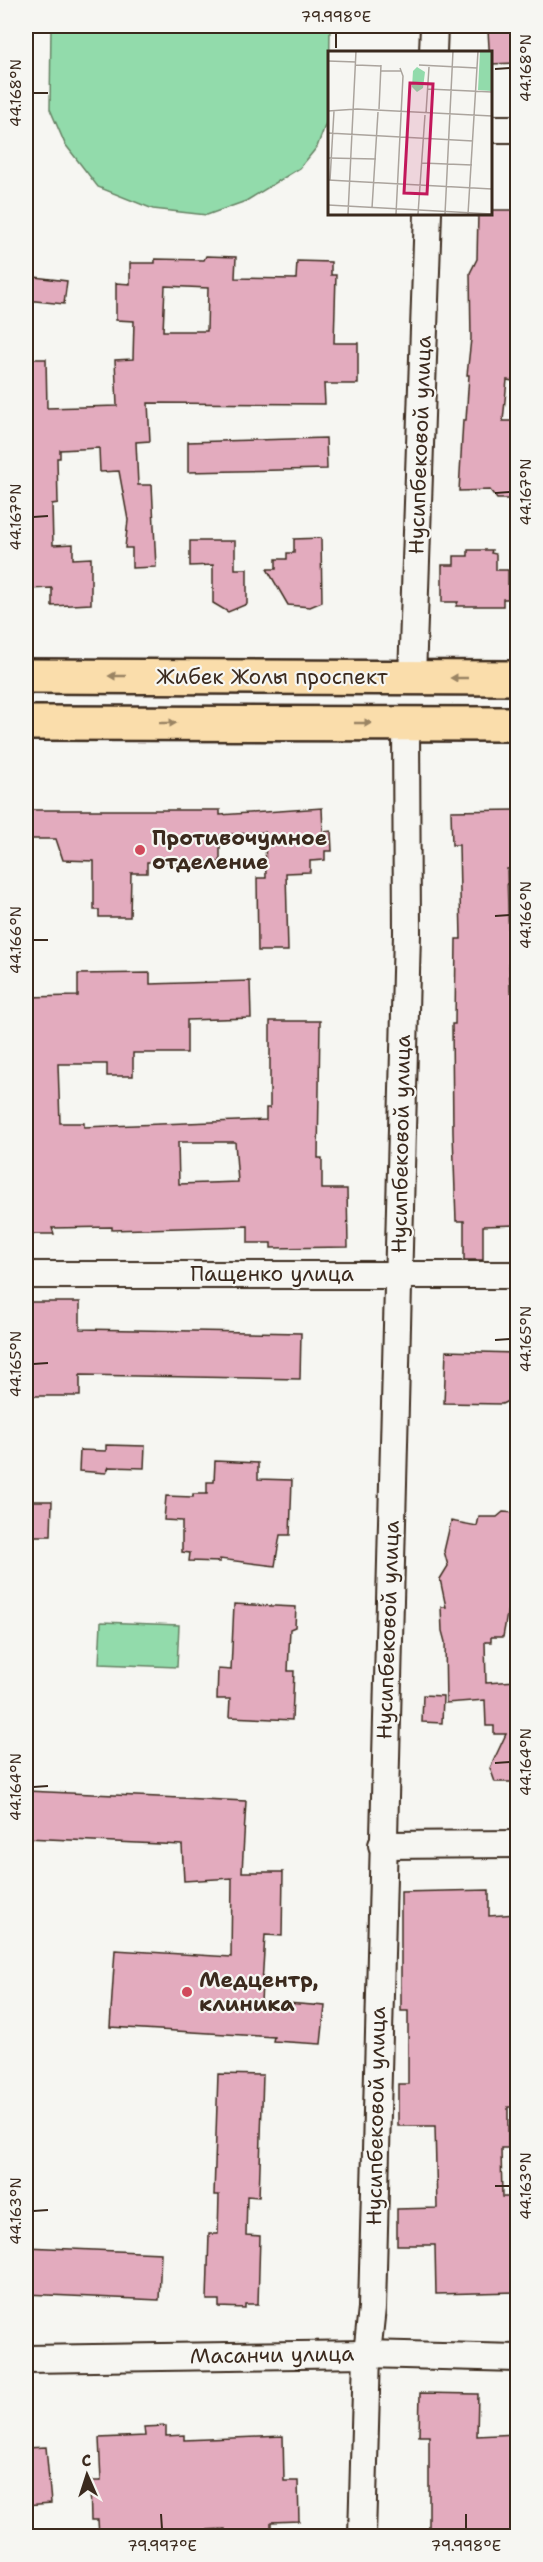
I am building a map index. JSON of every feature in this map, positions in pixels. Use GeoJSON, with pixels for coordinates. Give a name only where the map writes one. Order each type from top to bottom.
{"type":"FeatureCollection","features":[{"type":"Feature","properties":{"kind":"highway","name":"Жибек Жолы проспект"},"geometry":{"type":"LineString","coordinates":[[26,676],[518,678]]}},
{"type":"Feature","properties":{"kind":"highway"},"geometry":{"type":"LineString","coordinates":[[26,723],[518,724]]}},
{"type":"Feature","properties":{"kind":"street"},"geometry":{"type":"LineString","coordinates":[[433,51],[434,26]]}},
{"type":"Feature","properties":{"kind":"street"},"geometry":{"type":"LineString","coordinates":[[492,129],[518,129]]}},
{"type":"Feature","properties":{"kind":"street","name":"Нусипбековой улица"},"geometry":{"type":"LineString","coordinates":[[412,677],[428,214]]}},
{"type":"Feature","properties":{"kind":"street","name":"Нусипбековой улица"},"geometry":{"type":"LineString","coordinates":[[362,2536],[367,2354],[372,2308],[407,933],[406,723]]}},
{"type":"Feature","properties":{"kind":"street","name":"Пащенко улица"},"geometry":{"type":"LineString","coordinates":[[26,1275],[518,1275]]}},
{"type":"Feature","properties":{"kind":"street"},"geometry":{"type":"LineString","coordinates":[[382,1845],[518,1844]]}},
{"type":"Feature","properties":{"kind":"street","name":"Масанчи улица"},"geometry":{"type":"LineString","coordinates":[[26,2359],[367,2354],[518,2358]]}},
{"type":"Feature","properties":{"kind":"green space"},"geometry":{"type":"Polygon","coordinates":[[[51,26],[330,26],[328,118],[317,147],[300,168],[246,201],[207,215],[153,209],[98,187],[65,144],[50,109],[51,26]]]}},
{"type":"Feature","properties":{"kind":"green space"},"geometry":{"type":"Polygon","coordinates":[[[101,1622],[179,1625],[177,1667],[99,1664],[101,1622]]]}},
{"type":"Feature","properties":{"kind":"building"},"geometry":{"type":"Polygon","coordinates":[[[492,26],[518,26],[518,63],[492,64],[488,30],[492,30],[492,26]]]}},
{"type":"Feature","properties":{"kind":"building"},"geometry":{"type":"Polygon","coordinates":[[[492,210],[518,210],[518,382],[507,380],[503,421],[518,421],[518,499],[497,499],[490,490],[459,491],[471,339],[470,273],[477,259],[478,214],[492,214],[492,210]]]}},
{"type":"Feature","properties":{"kind":"building"},"geometry":{"type":"Polygon","coordinates":[[[206,256],[236,257],[235,278],[296,279],[297,261],[331,262],[331,275],[336,275],[334,343],[358,343],[358,384],[324,384],[325,404],[148,403],[150,441],[136,442],[138,485],[152,485],[156,567],[132,568],[132,548],[125,548],[128,520],[119,471],[100,472],[99,448],[60,450],[60,458],[57,458],[58,503],[52,504],[53,545],[73,544],[73,559],[91,558],[91,604],[52,606],[52,588],[26,589],[26,359],[46,359],[47,408],[117,406],[115,360],[133,359],[134,321],[116,320],[116,283],[130,284],[130,263],[155,263],[155,259],[204,260],[206,256]],[[165,286],[163,331],[207,331],[208,288],[165,286]]]}},
{"type":"Feature","properties":{"kind":"building"},"geometry":{"type":"Polygon","coordinates":[[[26,276],[67,281],[64,304],[26,300],[26,276]]]}},
{"type":"Feature","properties":{"kind":"building"},"geometry":{"type":"Polygon","coordinates":[[[326,438],[327,469],[188,472],[188,442],[326,438]]]}},
{"type":"Feature","properties":{"kind":"building"},"geometry":{"type":"Polygon","coordinates":[[[321,538],[322,602],[310,607],[288,605],[267,569],[276,569],[276,559],[287,559],[287,553],[294,553],[294,539],[321,538]]]}},
{"type":"Feature","properties":{"kind":"building"},"geometry":{"type":"Polygon","coordinates":[[[190,541],[235,541],[235,569],[247,569],[247,604],[228,612],[213,603],[213,565],[190,566],[190,541]]]}},
{"type":"Feature","properties":{"kind":"building"},"geometry":{"type":"Polygon","coordinates":[[[468,550],[492,550],[491,553],[496,554],[496,570],[508,570],[508,599],[503,599],[503,606],[456,606],[458,602],[442,602],[442,565],[454,565],[454,556],[468,556],[468,550]]]}},
{"type":"Feature","properties":{"kind":"building"},"geometry":{"type":"Polygon","coordinates":[[[322,808],[323,832],[331,831],[332,851],[325,851],[325,860],[310,861],[310,872],[286,873],[288,951],[258,951],[257,878],[266,878],[265,832],[220,835],[220,862],[147,862],[147,873],[131,873],[130,917],[99,917],[99,910],[94,910],[94,861],[63,860],[56,839],[26,839],[26,810],[220,810],[220,815],[322,808]]]}},
{"type":"Feature","properties":{"kind":"building"},"geometry":{"type":"Polygon","coordinates":[[[518,810],[518,868],[507,869],[510,992],[518,992],[518,1225],[483,1226],[483,1260],[464,1260],[464,1221],[456,1221],[453,1133],[452,1024],[455,1024],[456,939],[461,939],[459,845],[452,845],[451,811],[518,810]]]}},
{"type":"Feature","properties":{"kind":"building"},"geometry":{"type":"Polygon","coordinates":[[[150,973],[150,984],[250,981],[251,1018],[187,1020],[187,1053],[133,1053],[133,1076],[107,1076],[107,1064],[58,1064],[60,1123],[84,1123],[84,1127],[266,1120],[266,1108],[270,1108],[270,1021],[320,1021],[318,1158],[322,1158],[322,1189],[347,1189],[348,1247],[271,1248],[271,1243],[248,1243],[248,1226],[112,1230],[112,1227],[52,1228],[54,1234],[31,1234],[31,1221],[26,1221],[26,997],[78,996],[78,974],[150,973]],[[178,1142],[179,1184],[238,1182],[235,1142],[178,1142]]]}},
{"type":"Feature","properties":{"kind":"building"},"geometry":{"type":"Polygon","coordinates":[[[26,1302],[80,1302],[80,1329],[301,1333],[300,1379],[80,1375],[80,1396],[26,1396],[26,1302]]]}},
{"type":"Feature","properties":{"kind":"building"},"geometry":{"type":"Polygon","coordinates":[[[446,1351],[515,1353],[514,1398],[502,1404],[444,1403],[446,1351]]]}},
{"type":"Feature","properties":{"kind":"building"},"geometry":{"type":"Polygon","coordinates":[[[106,1445],[145,1446],[144,1468],[109,1467],[106,1473],[79,1471],[80,1450],[106,1451],[106,1445]]]}},
{"type":"Feature","properties":{"kind":"building"},"geometry":{"type":"Polygon","coordinates":[[[215,1461],[258,1463],[258,1479],[292,1480],[290,1535],[280,1535],[275,1566],[220,1559],[220,1562],[189,1561],[190,1553],[182,1552],[182,1521],[164,1520],[166,1496],[193,1497],[193,1494],[207,1494],[207,1482],[214,1482],[215,1461]]]}},
{"type":"Feature","properties":{"kind":"building"},"geometry":{"type":"Polygon","coordinates":[[[32,1501],[52,1501],[51,1536],[31,1536],[32,1501]]]}},
{"type":"Feature","properties":{"kind":"building"},"geometry":{"type":"Polygon","coordinates":[[[503,1512],[518,1513],[518,1574],[514,1574],[503,1637],[491,1637],[491,1642],[485,1642],[486,1683],[517,1681],[518,1782],[495,1782],[490,1768],[506,1734],[494,1734],[494,1726],[486,1726],[485,1700],[446,1703],[445,1642],[442,1631],[441,1607],[446,1607],[440,1579],[448,1566],[444,1551],[451,1521],[477,1526],[479,1517],[497,1517],[503,1512]]]}},
{"type":"Feature","properties":{"kind":"building"},"geometry":{"type":"Polygon","coordinates":[[[234,1604],[296,1607],[295,1627],[290,1629],[288,1671],[294,1671],[292,1720],[229,1717],[230,1699],[217,1699],[218,1669],[231,1670],[234,1604]]]}},
{"type":"Feature","properties":{"kind":"building"},"geometry":{"type":"Polygon","coordinates":[[[423,1695],[443,1696],[442,1723],[422,1722],[423,1695]]]}},
{"type":"Feature","properties":{"kind":"building"},"geometry":{"type":"Polygon","coordinates":[[[26,1791],[246,1801],[242,1872],[283,1872],[282,1936],[265,1935],[261,2001],[325,2006],[321,2044],[273,2041],[274,2037],[110,2027],[115,1950],[231,1957],[232,1878],[184,1881],[182,1845],[26,1838],[26,1791]]]}},
{"type":"Feature","properties":{"kind":"building"},"geometry":{"type":"Polygon","coordinates":[[[489,1890],[489,1916],[518,1914],[518,2079],[514,2079],[515,2107],[508,2107],[508,2148],[501,2148],[502,2197],[518,2197],[518,2292],[436,2294],[435,2245],[397,2245],[397,2209],[437,2208],[435,2126],[398,2126],[398,2084],[408,2084],[408,2011],[401,2011],[401,1892],[489,1890]]]}},
{"type":"Feature","properties":{"kind":"building"},"geometry":{"type":"Polygon","coordinates":[[[218,2074],[263,2075],[259,2197],[247,2196],[246,2235],[260,2236],[258,2304],[245,2304],[245,2308],[219,2307],[219,2300],[207,2300],[209,2234],[218,2234],[219,2195],[214,2195],[218,2074]]]}},
{"type":"Feature","properties":{"kind":"building"},"geometry":{"type":"Polygon","coordinates":[[[26,2247],[161,2253],[159,2300],[26,2294],[26,2247]]]}},
{"type":"Feature","properties":{"kind":"building"},"geometry":{"type":"Polygon","coordinates":[[[420,2393],[478,2394],[477,2436],[518,2434],[518,2536],[429,2536],[429,2436],[419,2436],[420,2393]]]}},
{"type":"Feature","properties":{"kind":"building"},"geometry":{"type":"Polygon","coordinates":[[[166,2426],[166,2436],[184,2435],[184,2440],[283,2436],[284,2481],[298,2481],[299,2521],[271,2522],[271,2536],[225,2536],[225,2529],[178,2531],[178,2536],[99,2536],[98,2520],[91,2520],[90,2481],[101,2481],[99,2438],[145,2436],[144,2427],[166,2426]]]}},
{"type":"Feature","properties":{"kind":"building"},"geometry":{"type":"Polygon","coordinates":[[[46,2447],[51,2503],[26,2505],[26,2448],[46,2447]]]}},
{"type":"Feature","properties":{"kind":"place","name":"Противочумное отделение"},"geometry":{"type":"Point","coordinates":[140,850]}},
{"type":"Feature","properties":{"kind":"place","name":"Медцентр, клиника"},"geometry":{"type":"Point","coordinates":[187,1992]}}]}
